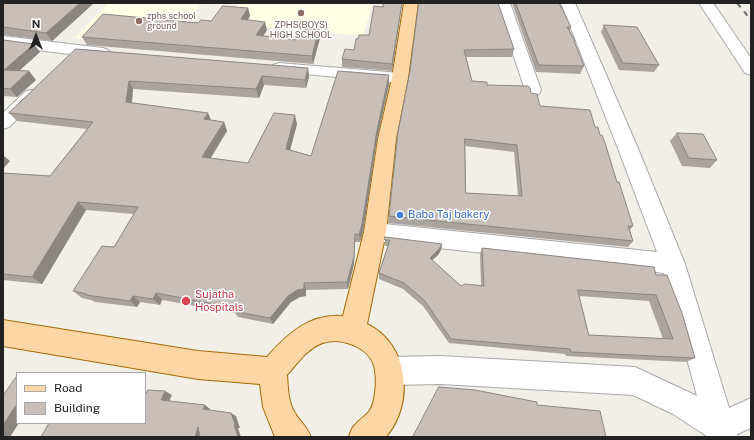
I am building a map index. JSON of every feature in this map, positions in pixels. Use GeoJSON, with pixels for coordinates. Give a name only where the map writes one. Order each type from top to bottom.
{"type":"FeatureCollection","features":[{"type":"Feature","properties":{"kind":"main road"},"geometry":{"type":"LineString","coordinates":[[352,331],[375,232],[387,139],[400,78],[411,3]]}},
{"type":"Feature","properties":{"kind":"main road"},"geometry":{"type":"LineString","coordinates":[[296,437],[281,420],[275,400],[274,371],[292,348],[305,338],[320,330],[337,328],[352,331],[365,336],[376,345],[384,357],[389,370],[389,401],[384,416],[364,437]]}},
{"type":"Feature","properties":{"kind":"main road"},"geometry":{"type":"LineString","coordinates":[[3,333],[198,365],[274,371]]}},
{"type":"Feature","properties":{"kind":"street"},"geometry":{"type":"LineString","coordinates":[[503,3],[533,90]]}},
{"type":"Feature","properties":{"kind":"street"},"geometry":{"type":"LineString","coordinates":[[568,3],[627,146],[673,264],[721,432]]}},
{"type":"Feature","properties":{"kind":"street"},"geometry":{"type":"LineString","coordinates":[[706,3],[751,70]]}},
{"type":"Feature","properties":{"kind":"street"},"geometry":{"type":"LineString","coordinates":[[3,41],[77,51],[117,54]]}},
{"type":"Feature","properties":{"kind":"street"},"geometry":{"type":"LineString","coordinates":[[62,66],[77,51]]}},
{"type":"Feature","properties":{"kind":"street"},"geometry":{"type":"LineString","coordinates":[[266,67],[400,78]]}},
{"type":"Feature","properties":{"kind":"street"},"geometry":{"type":"LineString","coordinates":[[3,123],[46,82]]}},
{"type":"Feature","properties":{"kind":"street"},"geometry":{"type":"LineString","coordinates":[[375,232],[673,264]]}},
{"type":"Feature","properties":{"kind":"street"},"geometry":{"type":"LineString","coordinates":[[389,370],[441,370],[635,382],[683,404],[721,432]]}},
{"type":"Feature","properties":{"kind":"street"},"geometry":{"type":"LineString","coordinates":[[721,432],[751,413]]}},
{"type":"Feature","properties":{"kind":"shaded area","name":"zphs school ground"},"geometry":{"type":"Polygon","coordinates":[[[108,3],[202,3],[162,52],[75,38],[108,3]]]}},
{"type":"Feature","properties":{"kind":"shaded area","name":"ZPHS(BOYS) HIGH SCHOOL"},"geometry":{"type":"Polygon","coordinates":[[[240,3],[373,3],[363,36],[224,23],[240,3]]]}},
{"type":"Feature","properties":{"kind":"building"},"geometry":{"type":"Polygon","coordinates":[[[3,3],[80,3],[46,33],[3,27],[3,3]]]}},
{"type":"Feature","properties":{"kind":"building"},"geometry":{"type":"Polygon","coordinates":[[[383,3],[402,3],[392,64],[342,59],[345,49],[354,50],[356,39],[358,39],[359,35],[369,35],[374,6],[383,7],[383,3]]]}},
{"type":"Feature","properties":{"kind":"building"},"geometry":{"type":"Polygon","coordinates":[[[419,3],[498,3],[514,49],[464,50],[472,81],[487,82],[487,85],[528,86],[531,93],[537,94],[540,106],[590,110],[595,127],[598,127],[600,135],[602,135],[605,143],[617,182],[619,182],[633,226],[628,226],[633,241],[389,216],[398,132],[410,71],[419,3]],[[465,139],[466,193],[522,196],[517,145],[465,139]]]}},
{"type":"Feature","properties":{"kind":"building"},"geometry":{"type":"Polygon","coordinates":[[[516,3],[559,3],[571,27],[567,27],[575,41],[584,66],[539,65],[516,3]]]}},
{"type":"Feature","properties":{"kind":"building"},"geometry":{"type":"Polygon","coordinates":[[[223,6],[248,8],[241,19],[265,22],[256,35],[295,40],[300,29],[319,29],[312,56],[82,37],[103,14],[198,23],[201,20],[211,21],[223,6]]]}},
{"type":"Feature","properties":{"kind":"building"},"geometry":{"type":"Polygon","coordinates":[[[604,25],[637,27],[659,65],[623,63],[604,25]]]}},
{"type":"Feature","properties":{"kind":"building"},"geometry":{"type":"Polygon","coordinates":[[[3,40],[34,44],[4,70],[29,71],[10,89],[3,88],[3,40]]]}},
{"type":"Feature","properties":{"kind":"building"},"geometry":{"type":"Polygon","coordinates":[[[76,49],[308,68],[305,80],[262,76],[256,89],[129,81],[126,102],[208,113],[204,119],[224,122],[202,157],[248,163],[274,113],[295,115],[286,149],[311,156],[338,71],[389,75],[377,130],[362,224],[359,235],[355,234],[354,257],[347,282],[304,283],[304,289],[297,290],[288,296],[270,318],[233,311],[236,308],[156,293],[153,299],[133,296],[130,301],[86,295],[87,294],[73,291],[102,246],[114,247],[138,207],[78,202],[32,277],[3,274],[3,173],[50,176],[93,122],[9,113],[76,49]]]}},
{"type":"Feature","properties":{"kind":"building"},"geometry":{"type":"Polygon","coordinates":[[[677,133],[703,134],[717,160],[689,158],[677,133]]]}},
{"type":"Feature","properties":{"kind":"building"},"geometry":{"type":"Polygon","coordinates":[[[385,237],[442,244],[430,258],[461,286],[465,284],[484,286],[482,248],[654,267],[656,275],[667,275],[682,313],[695,358],[571,352],[570,349],[451,339],[425,301],[404,283],[379,273],[390,240],[385,240],[385,237]],[[578,290],[589,335],[673,339],[656,295],[578,290]]]}},
{"type":"Feature","properties":{"kind":"building"},"geometry":{"type":"Polygon","coordinates":[[[16,377],[16,406],[3,425],[3,396],[16,377]]]}},
{"type":"Feature","properties":{"kind":"building"},"geometry":{"type":"Polygon","coordinates":[[[439,387],[475,390],[537,402],[537,405],[600,411],[606,437],[413,437],[439,387]]]}},
{"type":"Feature","properties":{"kind":"building"},"geometry":{"type":"Polygon","coordinates":[[[148,390],[165,391],[161,400],[205,405],[203,409],[231,413],[238,437],[200,437],[198,427],[195,437],[41,437],[48,424],[146,424],[146,394],[148,390]]]}},
{"type":"Feature","properties":{"kind":"railway"},"geometry":{"type":"LineString","coordinates":[[737,3],[751,20]]}},
{"type":"Feature","properties":{"kind":"place","name":"ZPHS(BOYS) HIGH SCHOOL"},"geometry":{"type":"Point","coordinates":[301,13]}},
{"type":"Feature","properties":{"kind":"place","name":"zphs school ground"},"geometry":{"type":"Point","coordinates":[139,21]}},
{"type":"Feature","properties":{"kind":"place","name":"Baba Taj bakery"},"geometry":{"type":"Point","coordinates":[400,215]}},
{"type":"Feature","properties":{"kind":"place","name":"Sujatha Hospitals"},"geometry":{"type":"Point","coordinates":[186,301]}}]}
